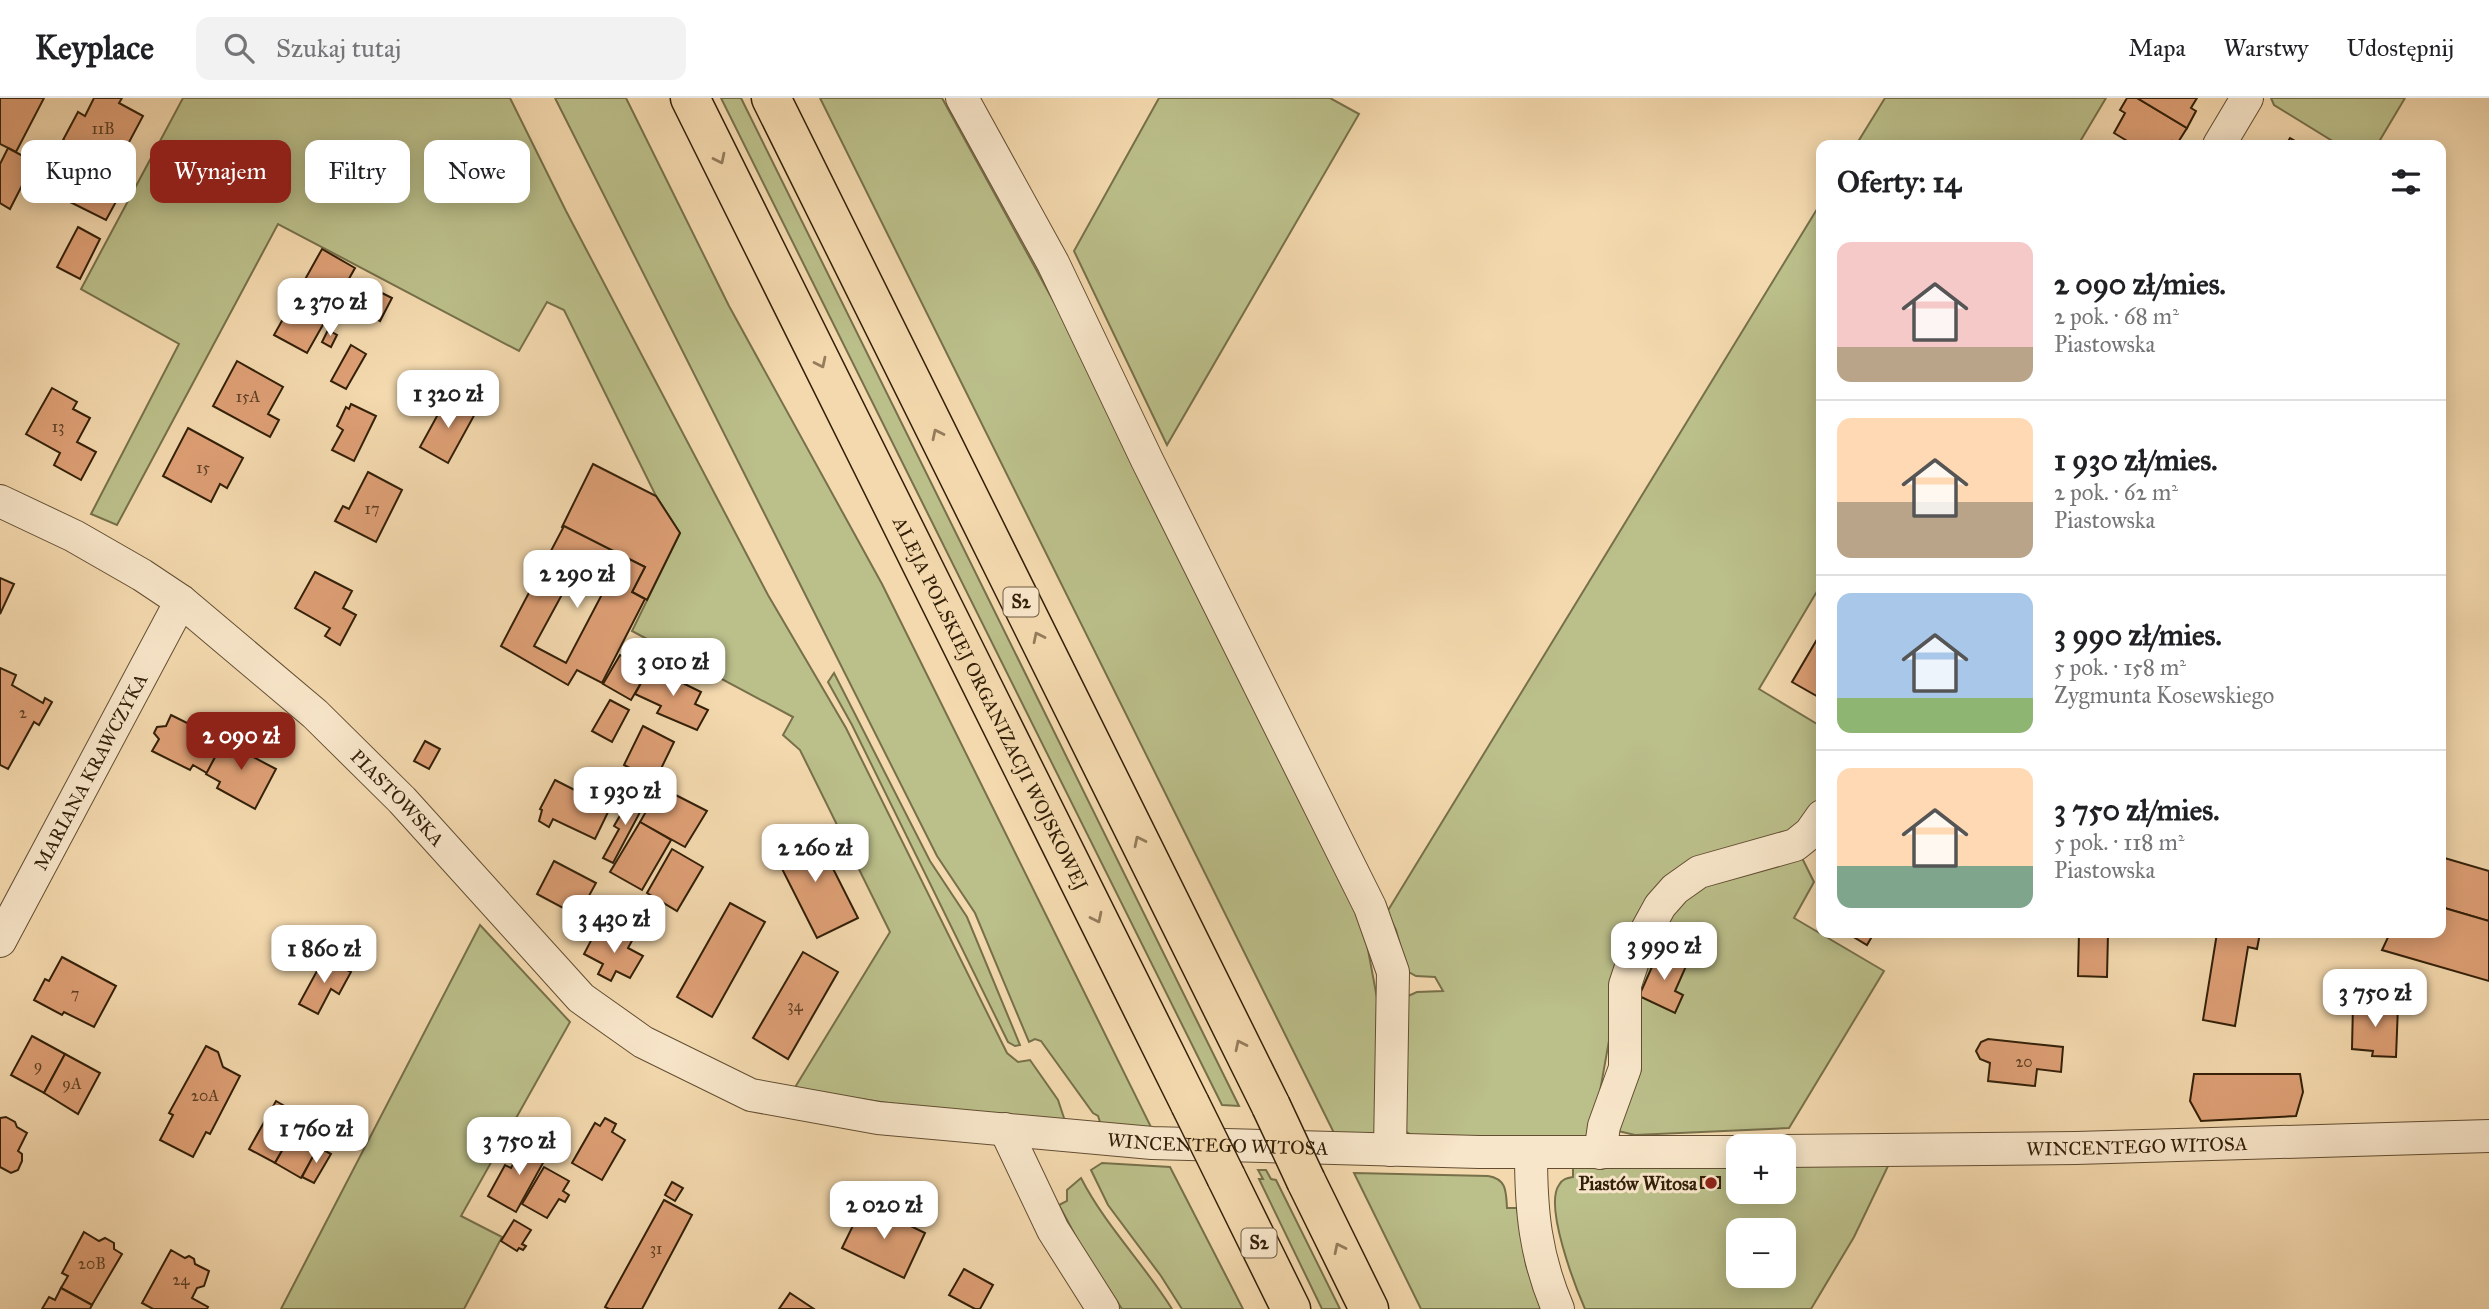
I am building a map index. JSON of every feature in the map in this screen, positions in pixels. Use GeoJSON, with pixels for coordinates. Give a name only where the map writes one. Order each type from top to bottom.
{"type":"FeatureCollection","features":[{"type":"Feature","properties":{"kind":"highway","name":"ALEJA POLSKIEJ ORGANIZACJI WOJSKOWEJ"},"geometry":{"type":"LineString","coordinates":[[690,98],[1291,1309]]}},
{"type":"Feature","properties":{"kind":"highway","name":"S2"},"geometry":{"type":"LineString","coordinates":[[771,98],[1369,1309]]}},
{"type":"Feature","properties":{"kind":"street"},"geometry":{"type":"LineString","coordinates":[[962,98],[1053,263],[1147,460],[1370,907],[1393,972],[1390,1150]]}},
{"type":"Feature","properties":{"kind":"street"},"geometry":{"type":"LineString","coordinates":[[2222,140],[2247,98]]}},
{"type":"Feature","properties":{"kind":"street","name":"PIASTOWSKA"},"geometry":{"type":"LineString","coordinates":[[0,500],[74,536],[181,601],[315,714],[393,790],[581,998],[625,1031],[706,1074]]}},
{"type":"Feature","properties":{"kind":"street","name":"MARIANA KRAWCZYKA"},"geometry":{"type":"LineString","coordinates":[[0,941],[181,601]]}},
{"type":"Feature","properties":{"kind":"street"},"geometry":{"type":"LineString","coordinates":[[1600,1153],[1604,1126],[1625,1068],[1625,985],[1632,958],[1660,906],[1675,889],[1699,872],[1795,845],[1816,824]]}},
{"type":"Feature","properties":{"kind":"street","name":"WINCENTEGO WITOSA"},"geometry":{"type":"LineString","coordinates":[[706,1074],[751,1095],[844,1113],[1171,1144],[1531,1153],[1726,1152]]}},
{"type":"Feature","properties":{"kind":"street"},"geometry":{"type":"LineString","coordinates":[[1005,1129],[1053,1230],[1103,1309]]}},
{"type":"Feature","properties":{"kind":"street","name":"WINCENTEGO WITOSA"},"geometry":{"type":"LineString","coordinates":[[1796,1151],[2076,1148],[2489,1136]]}},
{"type":"Feature","properties":{"kind":"street"},"geometry":{"type":"LineString","coordinates":[[1531,1153],[1533,1228],[1540,1260],[1558,1309]]}},
{"type":"Feature","properties":{"kind":"green space"},"geometry":{"type":"Polygon","coordinates":[[[183,98],[510,98],[566,211],[768,595],[846,728],[1007,1053],[1018,1062],[1030,1060],[1058,1100],[1065,1121],[908,1106],[794,1089],[890,932],[800,750],[783,735],[793,717],[632,631],[680,533],[656,496],[564,310],[547,302],[519,351],[278,224],[117,525],[91,514],[179,344],[81,289],[127,203],[136,203],[136,186],[150,160],[150,203],[291,203],[291,140],[161,140],[183,98]]]}},
{"type":"Feature","properties":{"kind":"green space"},"geometry":{"type":"Polygon","coordinates":[[[555,98],[626,98],[729,306],[882,584],[1152,1129],[1101,1125],[1098,1116],[1093,1113],[1041,1041],[1035,1039],[1029,1042],[975,913],[937,856],[555,98]]]}},
{"type":"Feature","properties":{"kind":"green space"},"geometry":{"type":"Polygon","coordinates":[[[721,98],[741,98],[1239,1106],[1222,1105],[721,98]]]}},
{"type":"Feature","properties":{"kind":"green space"},"geometry":{"type":"Polygon","coordinates":[[[820,98],[942,98],[1077,344],[1344,878],[1366,939],[1377,998],[1376,1132],[1373,1134],[1335,1135],[820,98]]]}},
{"type":"Feature","properties":{"kind":"green space"},"geometry":{"type":"Polygon","coordinates":[[[1159,98],[1330,98],[1359,114],[1167,445],[1074,251],[1159,98]]]}},
{"type":"Feature","properties":{"kind":"green space"},"geometry":{"type":"Polygon","coordinates":[[[1885,98],[2106,98],[2081,140],[1859,140],[1885,98]]]}},
{"type":"Feature","properties":{"kind":"green space"},"geometry":{"type":"Polygon","coordinates":[[[2271,98],[2405,98],[2380,140],[2331,140],[2274,105],[2271,98]]]}},
{"type":"Feature","properties":{"kind":"green space"},"geometry":{"type":"Polygon","coordinates":[[[1816,211],[1816,593],[1759,689],[1816,723],[1816,808],[1793,829],[1732,851],[1623,962],[1594,1125],[1586,1139],[1415,1137],[1405,1131],[1408,996],[1417,992],[1443,991],[1435,977],[1416,976],[1407,971],[1396,930],[1387,912],[1816,211]]]}},
{"type":"Feature","properties":{"kind":"green space"},"geometry":{"type":"Polygon","coordinates":[[[834,673],[930,861],[967,917],[1020,1045],[1015,1046],[1008,1042],[852,725],[828,682],[834,673]]]}},
{"type":"Feature","properties":{"kind":"green space"},"geometry":{"type":"Polygon","coordinates":[[[1799,852],[1814,882],[1794,918],[1816,931],[1816,938],[1828,938],[1884,971],[1789,1128],[1635,1135],[1618,1131],[1641,1070],[1633,1033],[1637,965],[1683,895],[1700,885],[1799,852]]]}},
{"type":"Feature","properties":{"kind":"green space"},"geometry":{"type":"Polygon","coordinates":[[[480,925],[570,1022],[461,1216],[502,1237],[464,1309],[281,1309],[480,925]]]}},
{"type":"Feature","properties":{"kind":"green space"},"geometry":{"type":"Polygon","coordinates":[[[1796,1162],[1889,1164],[1854,1237],[1811,1309],[1585,1309],[1563,1246],[1555,1210],[1555,1195],[1559,1185],[1563,1180],[1573,1177],[1573,1167],[1726,1163],[1726,1204],[1796,1204],[1796,1162]]]}},
{"type":"Feature","properties":{"kind":"green space"},"geometry":{"type":"Polygon","coordinates":[[[1102,1163],[1170,1167],[1243,1309],[1182,1309],[1108,1205],[1091,1170],[1102,1163]]]}},
{"type":"Feature","properties":{"kind":"green space"},"geometry":{"type":"Polygon","coordinates":[[[1258,1170],[1266,1170],[1271,1179],[1276,1180],[1340,1309],[1322,1309],[1259,1179],[1263,1179],[1258,1170]]]}},
{"type":"Feature","properties":{"kind":"green space"},"geometry":{"type":"Polygon","coordinates":[[[1354,1173],[1488,1176],[1499,1180],[1504,1187],[1507,1208],[1517,1208],[1526,1265],[1542,1309],[1421,1309],[1354,1173]]]}},
{"type":"Feature","properties":{"kind":"green space"},"geometry":{"type":"Polygon","coordinates":[[[1081,1178],[1101,1212],[1172,1309],[1122,1309],[1082,1248],[1059,1205],[1067,1201],[1067,1190],[1081,1178]]]}},
{"type":"Feature","properties":{"kind":"building"},"geometry":{"type":"Polygon","coordinates":[[[0,98],[44,98],[16,152],[0,144],[0,98]]]}},
{"type":"Feature","properties":{"kind":"building"},"geometry":{"type":"Polygon","coordinates":[[[94,98],[122,98],[119,103],[143,116],[130,140],[63,140],[78,112],[85,116],[94,98]]]}},
{"type":"Feature","properties":{"kind":"building"},"geometry":{"type":"Polygon","coordinates":[[[2127,98],[2137,98],[2187,128],[2180,140],[2126,140],[2114,133],[2125,113],[2120,110],[2127,98]]]}},
{"type":"Feature","properties":{"kind":"building"},"geometry":{"type":"Polygon","coordinates":[[[2137,98],[2197,98],[2191,108],[2196,111],[2187,128],[2137,98]]]}},
{"type":"Feature","properties":{"kind":"building"},"geometry":{"type":"Polygon","coordinates":[[[8,148],[21,155],[21,187],[10,209],[0,203],[0,164],[8,148]]]}},
{"type":"Feature","properties":{"kind":"building"},"geometry":{"type":"Polygon","coordinates":[[[72,203],[115,203],[106,220],[72,203]]]}},
{"type":"Feature","properties":{"kind":"building"},"geometry":{"type":"Polygon","coordinates":[[[78,227],[100,239],[80,279],[57,267],[78,227]]]}},
{"type":"Feature","properties":{"kind":"building"},"geometry":{"type":"Polygon","coordinates":[[[322,249],[355,268],[307,353],[274,335],[322,249]]]}},
{"type":"Feature","properties":{"kind":"building"},"geometry":{"type":"Polygon","coordinates":[[[378,291],[392,298],[380,321],[366,313],[378,291]]]}},
{"type":"Feature","properties":{"kind":"building"},"geometry":{"type":"Polygon","coordinates":[[[328,330],[337,335],[331,347],[322,342],[328,330]]]}},
{"type":"Feature","properties":{"kind":"building"},"geometry":{"type":"Polygon","coordinates":[[[351,345],[366,354],[346,389],[331,381],[351,345]]]}},
{"type":"Feature","properties":{"kind":"building"},"geometry":{"type":"Polygon","coordinates":[[[237,361],[283,387],[268,414],[279,420],[270,437],[213,406],[237,361]]]}},
{"type":"Feature","properties":{"kind":"building"},"geometry":{"type":"Polygon","coordinates":[[[52,388],[77,402],[73,409],[90,418],[77,442],[96,452],[81,480],[54,465],[60,453],[26,434],[52,388]]]}},
{"type":"Feature","properties":{"kind":"building"},"geometry":{"type":"Polygon","coordinates":[[[448,396],[476,412],[448,463],[420,447],[448,396]]]}},
{"type":"Feature","properties":{"kind":"building"},"geometry":{"type":"Polygon","coordinates":[[[351,404],[376,416],[354,461],[332,450],[343,430],[337,426],[346,407],[349,409],[351,404]]]}},
{"type":"Feature","properties":{"kind":"building"},"geometry":{"type":"Polygon","coordinates":[[[188,428],[243,458],[227,488],[220,484],[211,502],[163,476],[188,428]]]}},
{"type":"Feature","properties":{"kind":"building"},"geometry":{"type":"Polygon","coordinates":[[[593,464],[656,496],[680,533],[647,600],[632,592],[645,567],[562,527],[593,464]]]}},
{"type":"Feature","properties":{"kind":"building"},"geometry":{"type":"Polygon","coordinates":[[[368,472],[402,490],[376,542],[335,521],[343,506],[349,509],[368,472]]]}},
{"type":"Feature","properties":{"kind":"building"},"geometry":{"type":"Polygon","coordinates":[[[564,526],[645,567],[632,592],[645,599],[602,683],[577,670],[568,685],[501,646],[564,526]],[[578,565],[534,646],[566,663],[609,581],[578,565]]]}},
{"type":"Feature","properties":{"kind":"building"},"geometry":{"type":"Polygon","coordinates":[[[315,572],[352,591],[343,608],[356,615],[340,645],[325,636],[330,628],[295,608],[315,572]]]}},
{"type":"Feature","properties":{"kind":"building"},"geometry":{"type":"Polygon","coordinates":[[[0,578],[14,584],[0,614],[0,578]]]}},
{"type":"Feature","properties":{"kind":"building"},"geometry":{"type":"Polygon","coordinates":[[[1816,641],[1816,696],[1792,682],[1816,641]]]}},
{"type":"Feature","properties":{"kind":"building"},"geometry":{"type":"Polygon","coordinates":[[[620,655],[648,671],[631,700],[603,684],[620,655]]]}},
{"type":"Feature","properties":{"kind":"building"},"geometry":{"type":"Polygon","coordinates":[[[650,667],[701,692],[695,704],[708,710],[697,730],[657,713],[661,706],[635,694],[650,667]]]}},
{"type":"Feature","properties":{"kind":"building"},"geometry":{"type":"Polygon","coordinates":[[[0,668],[16,675],[12,685],[43,703],[45,698],[52,702],[39,725],[34,722],[8,769],[0,765],[0,668]]]}},
{"type":"Feature","properties":{"kind":"building"},"geometry":{"type":"Polygon","coordinates":[[[610,700],[629,710],[612,742],[592,731],[610,700]]]}},
{"type":"Feature","properties":{"kind":"building"},"geometry":{"type":"Polygon","coordinates":[[[171,715],[193,726],[198,717],[226,736],[207,773],[193,765],[190,770],[152,751],[159,739],[154,733],[157,727],[166,726],[171,715]]]}},
{"type":"Feature","properties":{"kind":"building"},"geometry":{"type":"Polygon","coordinates":[[[643,726],[674,742],[655,781],[624,765],[643,726]]]}},
{"type":"Feature","properties":{"kind":"building"},"geometry":{"type":"Polygon","coordinates":[[[227,735],[260,749],[255,758],[276,769],[255,809],[217,788],[220,782],[206,774],[227,735]]]}},
{"type":"Feature","properties":{"kind":"building"},"geometry":{"type":"Polygon","coordinates":[[[425,741],[440,749],[429,769],[414,761],[425,741]]]}},
{"type":"Feature","properties":{"kind":"building"},"geometry":{"type":"Polygon","coordinates":[[[555,780],[610,808],[595,839],[553,819],[549,827],[539,821],[540,809],[555,780]]]}},
{"type":"Feature","properties":{"kind":"building"},"geometry":{"type":"Polygon","coordinates":[[[660,787],[707,811],[685,847],[640,822],[660,787]]]}},
{"type":"Feature","properties":{"kind":"building"},"geometry":{"type":"Polygon","coordinates":[[[641,796],[647,799],[613,863],[603,858],[619,829],[614,826],[625,807],[628,809],[633,800],[641,796]]]}},
{"type":"Feature","properties":{"kind":"building"},"geometry":{"type":"Polygon","coordinates":[[[640,822],[671,840],[642,890],[610,872],[640,822]]]}},
{"type":"Feature","properties":{"kind":"building"},"geometry":{"type":"Polygon","coordinates":[[[813,829],[858,918],[817,938],[772,849],[813,829]]]}},
{"type":"Feature","properties":{"kind":"building"},"geometry":{"type":"Polygon","coordinates":[[[672,849],[703,867],[677,911],[647,893],[672,849]]]}},
{"type":"Feature","properties":{"kind":"building"},"geometry":{"type":"Polygon","coordinates":[[[2446,858],[2489,871],[2489,921],[2446,908],[2446,858]]]}},
{"type":"Feature","properties":{"kind":"building"},"geometry":{"type":"Polygon","coordinates":[[[554,861],[596,883],[578,916],[537,894],[554,861]]]}},
{"type":"Feature","properties":{"kind":"building"},"geometry":{"type":"Polygon","coordinates":[[[730,903],[765,922],[712,1017],[677,997],[730,903]]]}},
{"type":"Feature","properties":{"kind":"building"},"geometry":{"type":"Polygon","coordinates":[[[2446,908],[2489,921],[2489,981],[2382,950],[2388,938],[2446,938],[2446,908]]]}},
{"type":"Feature","properties":{"kind":"building"},"geometry":{"type":"Polygon","coordinates":[[[596,931],[615,941],[621,931],[634,937],[628,948],[643,956],[630,978],[616,971],[611,981],[598,974],[603,964],[584,954],[596,931]]]}},
{"type":"Feature","properties":{"kind":"building"},"geometry":{"type":"Polygon","coordinates":[[[1855,938],[1871,938],[1867,945],[1855,938]]]}},
{"type":"Feature","properties":{"kind":"building"},"geometry":{"type":"Polygon","coordinates":[[[2079,938],[2108,938],[2107,977],[2078,976],[2079,938]]]}},
{"type":"Feature","properties":{"kind":"building"},"geometry":{"type":"Polygon","coordinates":[[[2216,938],[2259,938],[2257,949],[2248,947],[2235,1026],[2203,1020],[2216,938]]]}},
{"type":"Feature","properties":{"kind":"building"},"geometry":{"type":"Polygon","coordinates":[[[1659,951],[1687,964],[1675,991],[1683,995],[1675,1013],[1639,996],[1659,951]]]}},
{"type":"Feature","properties":{"kind":"building"},"geometry":{"type":"Polygon","coordinates":[[[803,952],[838,972],[788,1059],[753,1038],[803,952]]]}},
{"type":"Feature","properties":{"kind":"building"},"geometry":{"type":"Polygon","coordinates":[[[62,957],[116,986],[94,1027],[64,1012],[62,1015],[34,1000],[45,979],[49,981],[62,957]]]}},
{"type":"Feature","properties":{"kind":"building"},"geometry":{"type":"Polygon","coordinates":[[[324,958],[351,972],[339,994],[331,989],[318,1014],[299,1004],[324,958]]]}},
{"type":"Feature","properties":{"kind":"building"},"geometry":{"type":"Polygon","coordinates":[[[2353,1004],[2398,1006],[2396,1057],[2372,1056],[2373,1051],[2352,1049],[2353,1004]]]}},
{"type":"Feature","properties":{"kind":"building"},"geometry":{"type":"Polygon","coordinates":[[[32,1036],[65,1054],[44,1093],[11,1075],[32,1036]]]}},
{"type":"Feature","properties":{"kind":"building"},"geometry":{"type":"Polygon","coordinates":[[[1988,1039],[2063,1047],[2061,1072],[2037,1069],[2035,1086],[1988,1081],[1990,1063],[1980,1059],[1976,1051],[1981,1042],[1988,1039]]]}},
{"type":"Feature","properties":{"kind":"building"},"geometry":{"type":"Polygon","coordinates":[[[206,1046],[218,1052],[223,1067],[240,1076],[210,1134],[206,1132],[193,1157],[160,1140],[173,1115],[169,1113],[206,1046]]]}},
{"type":"Feature","properties":{"kind":"building"},"geometry":{"type":"Polygon","coordinates":[[[65,1054],[100,1073],[78,1114],[44,1093],[65,1054]]]}},
{"type":"Feature","properties":{"kind":"building"},"geometry":{"type":"Polygon","coordinates":[[[2194,1074],[2300,1074],[2303,1092],[2296,1116],[2201,1121],[2190,1101],[2194,1074]]]}},
{"type":"Feature","properties":{"kind":"building"},"geometry":{"type":"Polygon","coordinates":[[[276,1101],[302,1116],[275,1163],[249,1149],[276,1101]]]}},
{"type":"Feature","properties":{"kind":"building"},"geometry":{"type":"Polygon","coordinates":[[[302,1116],[328,1130],[301,1178],[275,1163],[302,1116]]]}},
{"type":"Feature","properties":{"kind":"building"},"geometry":{"type":"Polygon","coordinates":[[[6,1117],[27,1133],[18,1151],[22,1154],[22,1161],[18,1170],[11,1173],[0,1167],[0,1118],[6,1117]]]}},
{"type":"Feature","properties":{"kind":"building"},"geometry":{"type":"Polygon","coordinates":[[[605,1118],[616,1124],[612,1132],[625,1140],[602,1180],[572,1163],[595,1123],[600,1126],[605,1118]]]}},
{"type":"Feature","properties":{"kind":"building"},"geometry":{"type":"Polygon","coordinates":[[[526,1140],[549,1152],[516,1212],[488,1196],[505,1165],[511,1168],[526,1140]]]}},
{"type":"Feature","properties":{"kind":"building"},"geometry":{"type":"Polygon","coordinates":[[[318,1147],[331,1154],[314,1183],[302,1177],[318,1147]]]}},
{"type":"Feature","properties":{"kind":"building"},"geometry":{"type":"Polygon","coordinates":[[[544,1167],[569,1181],[563,1191],[569,1195],[565,1202],[559,1199],[547,1218],[522,1204],[544,1167]]]}},
{"type":"Feature","properties":{"kind":"building","name":"Piastów Witosa"},"geometry":{"type":"Polygon","coordinates":[[[1701,1177],[1720,1177],[1720,1188],[1701,1188],[1701,1177]]]}},
{"type":"Feature","properties":{"kind":"building"},"geometry":{"type":"Polygon","coordinates":[[[672,1182],[683,1188],[675,1201],[665,1195],[672,1182]]]}},
{"type":"Feature","properties":{"kind":"building"},"geometry":{"type":"Polygon","coordinates":[[[664,1200],[692,1215],[642,1309],[605,1307],[664,1200]]]}},
{"type":"Feature","properties":{"kind":"building"},"geometry":{"type":"Polygon","coordinates":[[[864,1203],[925,1233],[904,1278],[842,1248],[864,1203]]]}},
{"type":"Feature","properties":{"kind":"building"},"geometry":{"type":"Polygon","coordinates":[[[514,1220],[531,1230],[522,1244],[526,1246],[523,1250],[519,1248],[517,1251],[501,1241],[514,1220]]]}},
{"type":"Feature","properties":{"kind":"building"},"geometry":{"type":"Polygon","coordinates":[[[84,1232],[99,1241],[105,1238],[114,1243],[114,1249],[122,1254],[92,1305],[61,1288],[68,1276],[62,1273],[84,1232]]]}},
{"type":"Feature","properties":{"kind":"building"},"geometry":{"type":"Polygon","coordinates":[[[171,1250],[185,1258],[189,1256],[194,1259],[195,1264],[209,1271],[204,1286],[197,1288],[192,1298],[208,1307],[207,1309],[153,1309],[142,1303],[171,1250]]]}},
{"type":"Feature","properties":{"kind":"building"},"geometry":{"type":"Polygon","coordinates":[[[964,1269],[993,1285],[980,1309],[949,1295],[964,1269]]]}},
{"type":"Feature","properties":{"kind":"building"},"geometry":{"type":"Polygon","coordinates":[[[61,1288],[92,1305],[90,1309],[42,1309],[49,1297],[55,1300],[61,1288]]]}},
{"type":"Feature","properties":{"kind":"building"},"geometry":{"type":"Polygon","coordinates":[[[790,1293],[814,1309],[779,1309],[790,1293]]]}},
{"type":"Feature","properties":{"kind":"place","name":"Piastów Witosa"},"geometry":{"type":"Point","coordinates":[1711,1183]}}]}
